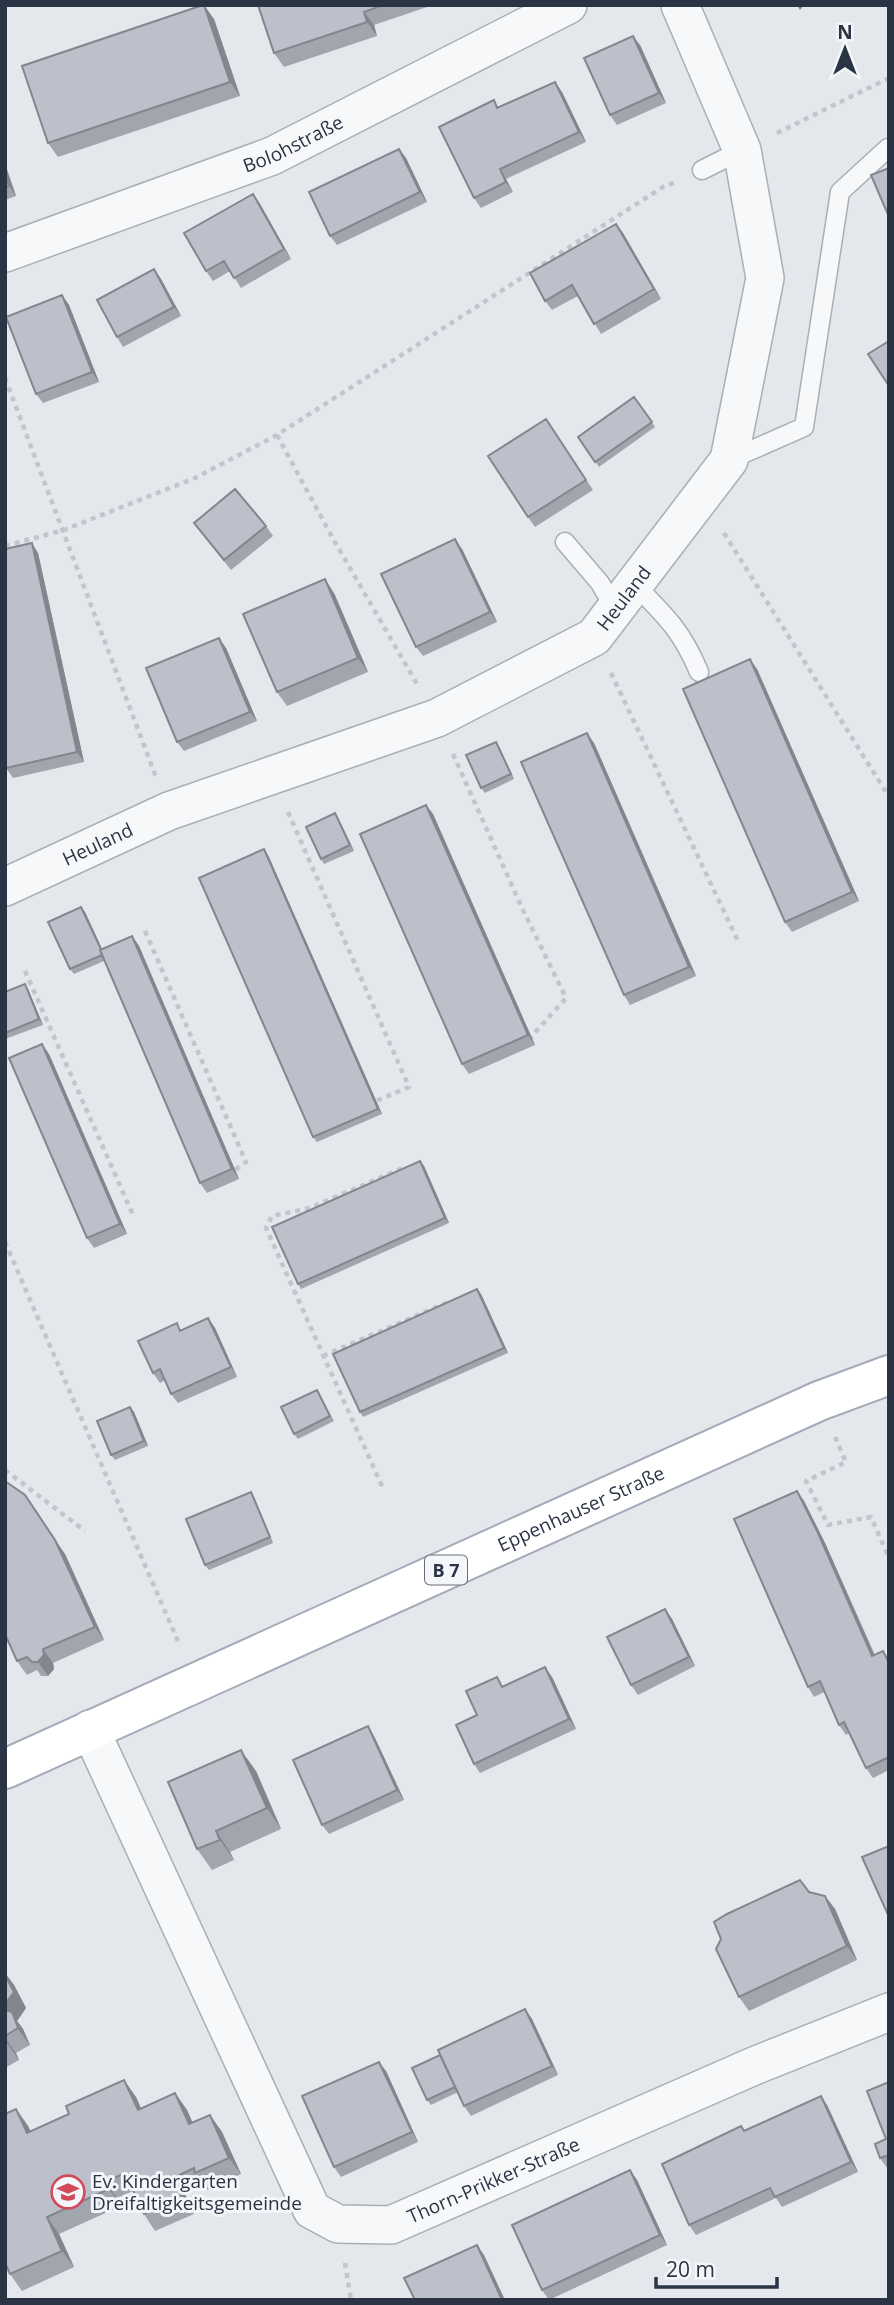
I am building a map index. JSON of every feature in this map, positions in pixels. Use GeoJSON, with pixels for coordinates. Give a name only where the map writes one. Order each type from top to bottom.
{"type":"FeatureCollection","features":[{"type":"Feature","properties":{"kind":"main road","name":"Eppenhauser Straße"},"geometry":{"type":"LineString","coordinates":[[5,1769],[820,1401],[889,1375]]}},
{"type":"Feature","properties":{"kind":"street","name":"Bolohstraße"},"geometry":{"type":"LineString","coordinates":[[5,253],[272,156],[568,5]]}},
{"type":"Feature","properties":{"kind":"street","name":"Heuland"},"geometry":{"type":"LineString","coordinates":[[5,887],[169,811],[437,718],[614,610],[729,460],[765,278],[741,150],[680,5]]}},
{"type":"Feature","properties":{"kind":"street","name":"Thorn-Prikker-Straße"},"geometry":{"type":"LineString","coordinates":[[90,1729],[312,2210],[338,2224],[391,2225],[754,2066],[889,2012]]}},
{"type":"Feature","properties":{"kind":"lane"},"geometry":{"type":"LineString","coordinates":[[729,460],[804,427],[840,192],[888,148]]}},
{"type":"Feature","properties":{"kind":"lane"},"geometry":{"type":"LineString","coordinates":[[702,170],[741,150]]}},
{"type":"Feature","properties":{"kind":"lane"},"geometry":{"type":"LineString","coordinates":[[565,542],[600,583],[614,610],[669,618],[689,647],[699,673]]}},
{"type":"Feature","properties":{"kind":"path"},"geometry":{"type":"LineString","coordinates":[[814,116],[889,78]]}},
{"type":"Feature","properties":{"kind":"path"},"geometry":{"type":"LineString","coordinates":[[5,546],[64,530],[195,478],[277,435],[663,187],[702,170]]}},
{"type":"Feature","properties":{"kind":"path"},"geometry":{"type":"LineString","coordinates":[[5,378],[169,811]]}},
{"type":"Feature","properties":{"kind":"path"},"geometry":{"type":"LineString","coordinates":[[277,435],[332,537],[437,718],[522,908],[566,998],[531,1037]]}},
{"type":"Feature","properties":{"kind":"path"},"geometry":{"type":"LineString","coordinates":[[701,496],[889,797]]}},
{"type":"Feature","properties":{"kind":"path"},"geometry":{"type":"LineString","coordinates":[[614,610],[738,941]]}},
{"type":"Feature","properties":{"kind":"path"},"geometry":{"type":"LineString","coordinates":[[272,776],[409,1087],[376,1101]]}},
{"type":"Feature","properties":{"kind":"path"},"geometry":{"type":"LineString","coordinates":[[145,931],[246,1162],[235,1170]]}},
{"type":"Feature","properties":{"kind":"path"},"geometry":{"type":"LineString","coordinates":[[25,971],[133,1215]]}},
{"type":"Feature","properties":{"kind":"path"},"geometry":{"type":"LineString","coordinates":[[382,1486],[266,1228],[272,1216],[310,1208],[405,1167]]}},
{"type":"Feature","properties":{"kind":"path"},"geometry":{"type":"LineString","coordinates":[[5,1242],[8,1256],[195,1682]]}},
{"type":"Feature","properties":{"kind":"path"},"geometry":{"type":"LineString","coordinates":[[323,1356],[454,1300]]}},
{"type":"Feature","properties":{"kind":"path"},"geometry":{"type":"LineString","coordinates":[[820,1401],[846,1462],[806,1481],[828,1525],[871,1517],[889,1558]]}},
{"type":"Feature","properties":{"kind":"path"},"geometry":{"type":"LineString","coordinates":[[5,1470],[85,1531]]}},
{"type":"Feature","properties":{"kind":"building"},"geometry":{"type":"Polygon","coordinates":[[[204,5],[230,82],[48,143],[22,66],[204,5]]]}},
{"type":"Feature","properties":{"kind":"building"},"geometry":{"type":"Polygon","coordinates":[[[258,5],[383,5],[364,12],[367,22],[274,53],[258,5]]]}},
{"type":"Feature","properties":{"kind":"building"},"geometry":{"type":"Polygon","coordinates":[[[633,36],[659,93],[610,115],[584,58],[633,36]]]}},
{"type":"Feature","properties":{"kind":"building"},"geometry":{"type":"Polygon","coordinates":[[[555,82],[579,132],[500,169],[506,182],[474,198],[439,127],[494,100],[497,108],[555,82]]]}},
{"type":"Feature","properties":{"kind":"building"},"geometry":{"type":"Polygon","coordinates":[[[399,149],[420,192],[330,236],[309,192],[399,149]]]}},
{"type":"Feature","properties":{"kind":"building"},"geometry":{"type":"Polygon","coordinates":[[[889,168],[889,217],[871,175],[889,168]]]}},
{"type":"Feature","properties":{"kind":"building"},"geometry":{"type":"Polygon","coordinates":[[[253,194],[284,249],[234,278],[224,261],[206,271],[184,233],[253,194]]]}},
{"type":"Feature","properties":{"kind":"building"},"geometry":{"type":"Polygon","coordinates":[[[616,224],[654,289],[594,324],[572,285],[545,301],[530,273],[616,224]]]}},
{"type":"Feature","properties":{"kind":"building"},"geometry":{"type":"Polygon","coordinates":[[[154,269],[174,307],[117,337],[97,300],[154,269]]]}},
{"type":"Feature","properties":{"kind":"building"},"geometry":{"type":"Polygon","coordinates":[[[62,295],[92,372],[36,394],[6,317],[62,295]]]}},
{"type":"Feature","properties":{"kind":"building"},"geometry":{"type":"Polygon","coordinates":[[[889,341],[889,386],[868,354],[889,341]]]}},
{"type":"Feature","properties":{"kind":"building"},"geometry":{"type":"Polygon","coordinates":[[[634,397],[652,422],[595,462],[578,437],[634,397]]]}},
{"type":"Feature","properties":{"kind":"building"},"geometry":{"type":"Polygon","coordinates":[[[546,419],[586,480],[528,517],[488,456],[546,419]]]}},
{"type":"Feature","properties":{"kind":"building"},"geometry":{"type":"Polygon","coordinates":[[[235,489],[266,526],[224,560],[194,523],[235,489]]]}},
{"type":"Feature","properties":{"kind":"building"},"geometry":{"type":"Polygon","coordinates":[[[455,539],[490,612],[416,647],[381,574],[455,539]]]}},
{"type":"Feature","properties":{"kind":"building"},"geometry":{"type":"Polygon","coordinates":[[[32,543],[77,752],[6,768],[5,549],[32,543]]]}},
{"type":"Feature","properties":{"kind":"building"},"geometry":{"type":"Polygon","coordinates":[[[325,579],[358,658],[277,692],[243,614],[325,579]]]}},
{"type":"Feature","properties":{"kind":"building"},"geometry":{"type":"Polygon","coordinates":[[[219,638],[250,712],[177,742],[146,668],[219,638]]]}},
{"type":"Feature","properties":{"kind":"building"},"geometry":{"type":"Polygon","coordinates":[[[750,659],[852,892],[785,922],[683,689],[750,659]]]}},
{"type":"Feature","properties":{"kind":"building"},"geometry":{"type":"Polygon","coordinates":[[[587,733],[689,967],[624,995],[521,762],[587,733]]]}},
{"type":"Feature","properties":{"kind":"building"},"geometry":{"type":"Polygon","coordinates":[[[496,742],[511,774],[481,788],[466,755],[496,742]]]}},
{"type":"Feature","properties":{"kind":"building"},"geometry":{"type":"Polygon","coordinates":[[[426,805],[528,1035],[462,1064],[360,834],[426,805]]]}},
{"type":"Feature","properties":{"kind":"building"},"geometry":{"type":"Polygon","coordinates":[[[335,813],[350,845],[321,859],[306,827],[335,813]]]}},
{"type":"Feature","properties":{"kind":"building"},"geometry":{"type":"Polygon","coordinates":[[[264,849],[378,1109],[313,1137],[199,878],[264,849]]]}},
{"type":"Feature","properties":{"kind":"building"},"geometry":{"type":"Polygon","coordinates":[[[81,907],[102,955],[70,969],[48,922],[81,907]]]}},
{"type":"Feature","properties":{"kind":"building"},"geometry":{"type":"Polygon","coordinates":[[[132,936],[232,1169],[200,1183],[100,950],[132,936]]]}},
{"type":"Feature","properties":{"kind":"building"},"geometry":{"type":"Polygon","coordinates":[[[25,984],[39,1019],[5,1033],[5,992],[25,984]]]}},
{"type":"Feature","properties":{"kind":"building"},"geometry":{"type":"Polygon","coordinates":[[[42,1044],[120,1224],[87,1238],[9,1058],[42,1044]]]}},
{"type":"Feature","properties":{"kind":"building"},"geometry":{"type":"Polygon","coordinates":[[[420,1161],[445,1218],[298,1284],[272,1227],[420,1161]]]}},
{"type":"Feature","properties":{"kind":"building"},"geometry":{"type":"Polygon","coordinates":[[[477,1289],[504,1348],[360,1412],[333,1354],[477,1289]]]}},
{"type":"Feature","properties":{"kind":"building"},"geometry":{"type":"Polygon","coordinates":[[[208,1318],[231,1367],[171,1394],[160,1369],[153,1373],[138,1341],[177,1323],[180,1331],[208,1318]]]}},
{"type":"Feature","properties":{"kind":"building"},"geometry":{"type":"Polygon","coordinates":[[[317,1390],[330,1416],[294,1434],[281,1407],[317,1390]]]}},
{"type":"Feature","properties":{"kind":"building"},"geometry":{"type":"Polygon","coordinates":[[[130,1407],[144,1441],[111,1455],[97,1421],[130,1407]]]}},
{"type":"Feature","properties":{"kind":"building"},"geometry":{"type":"Polygon","coordinates":[[[5,1481],[25,1495],[55,1540],[95,1627],[43,1649],[44,1655],[38,1662],[32,1662],[27,1657],[17,1661],[5,1634],[5,1481]]]}},
{"type":"Feature","properties":{"kind":"building"},"geometry":{"type":"Polygon","coordinates":[[[797,1491],[872,1656],[883,1651],[889,1663],[889,1757],[866,1768],[844,1722],[839,1725],[820,1681],[808,1687],[734,1519],[797,1491]]]}},
{"type":"Feature","properties":{"kind":"building"},"geometry":{"type":"Polygon","coordinates":[[[251,1492],[270,1537],[205,1565],[186,1519],[251,1492]]]}},
{"type":"Feature","properties":{"kind":"building"},"geometry":{"type":"Polygon","coordinates":[[[665,1609],[689,1657],[631,1685],[607,1637],[665,1609]]]}},
{"type":"Feature","properties":{"kind":"building"},"geometry":{"type":"Polygon","coordinates":[[[545,1667],[569,1719],[474,1764],[456,1725],[477,1715],[466,1691],[497,1677],[502,1687],[545,1667]]]}},
{"type":"Feature","properties":{"kind":"building"},"geometry":{"type":"Polygon","coordinates":[[[368,1726],[397,1790],[322,1825],[293,1760],[368,1726]]]}},
{"type":"Feature","properties":{"kind":"building"},"geometry":{"type":"Polygon","coordinates":[[[241,1750],[267,1808],[216,1831],[220,1840],[197,1849],[168,1782],[241,1750]]]}},
{"type":"Feature","properties":{"kind":"building"},"geometry":{"type":"Polygon","coordinates":[[[889,1846],[889,1917],[862,1857],[889,1846]]]}},
{"type":"Feature","properties":{"kind":"building"},"geometry":{"type":"Polygon","coordinates":[[[800,1880],[809,1892],[825,1896],[847,1946],[739,1997],[716,1949],[721,1939],[714,1922],[800,1880]]]}},
{"type":"Feature","properties":{"kind":"building"},"geometry":{"type":"Polygon","coordinates":[[[5,1975],[14,1992],[5,2004],[5,1975]]]}},
{"type":"Feature","properties":{"kind":"building"},"geometry":{"type":"Polygon","coordinates":[[[525,2009],[552,2066],[464,2106],[438,2050],[525,2009]]]}},
{"type":"Feature","properties":{"kind":"building"},"geometry":{"type":"Polygon","coordinates":[[[5,2010],[12,2012],[18,2028],[5,2036],[5,2010]]]}},
{"type":"Feature","properties":{"kind":"building"},"geometry":{"type":"Polygon","coordinates":[[[440,2055],[455,2087],[427,2100],[412,2068],[440,2055]]]}},
{"type":"Feature","properties":{"kind":"building"},"geometry":{"type":"Polygon","coordinates":[[[379,2062],[412,2132],[334,2167],[302,2096],[379,2062]]]}},
{"type":"Feature","properties":{"kind":"building","name":"Ev. Kindergarten Dreifaltigkeitsgemeinde"},"geometry":{"type":"Polygon","coordinates":[[[124,2080],[138,2110],[175,2093],[189,2124],[210,2115],[229,2158],[195,2173],[194,2168],[173,2178],[182,2197],[144,2214],[125,2173],[105,2182],[109,2189],[47,2217],[62,2251],[10,2274],[5,2263],[5,2114],[16,2109],[27,2133],[69,2114],[66,2106],[124,2080]]]}},
{"type":"Feature","properties":{"kind":"building"},"geometry":{"type":"Polygon","coordinates":[[[889,2082],[889,2155],[880,2158],[875,2144],[886,2139],[867,2091],[889,2082]]]}},
{"type":"Feature","properties":{"kind":"building"},"geometry":{"type":"Polygon","coordinates":[[[821,2096],[851,2162],[775,2197],[770,2188],[689,2225],[662,2164],[741,2126],[744,2131],[821,2096]]]}},
{"type":"Feature","properties":{"kind":"building"},"geometry":{"type":"Polygon","coordinates":[[[630,2170],[660,2235],[542,2290],[512,2225],[630,2170]]]}},
{"type":"Feature","properties":{"kind":"building"},"geometry":{"type":"Polygon","coordinates":[[[477,2245],[502,2300],[415,2300],[404,2278],[477,2245]]]}},
{"type":"Feature","properties":{"kind":"place","name":"Ev. Kindergarten Dreifaltigkeitsgemeinde"},"geometry":{"type":"Point","coordinates":[68,2192]}}]}
